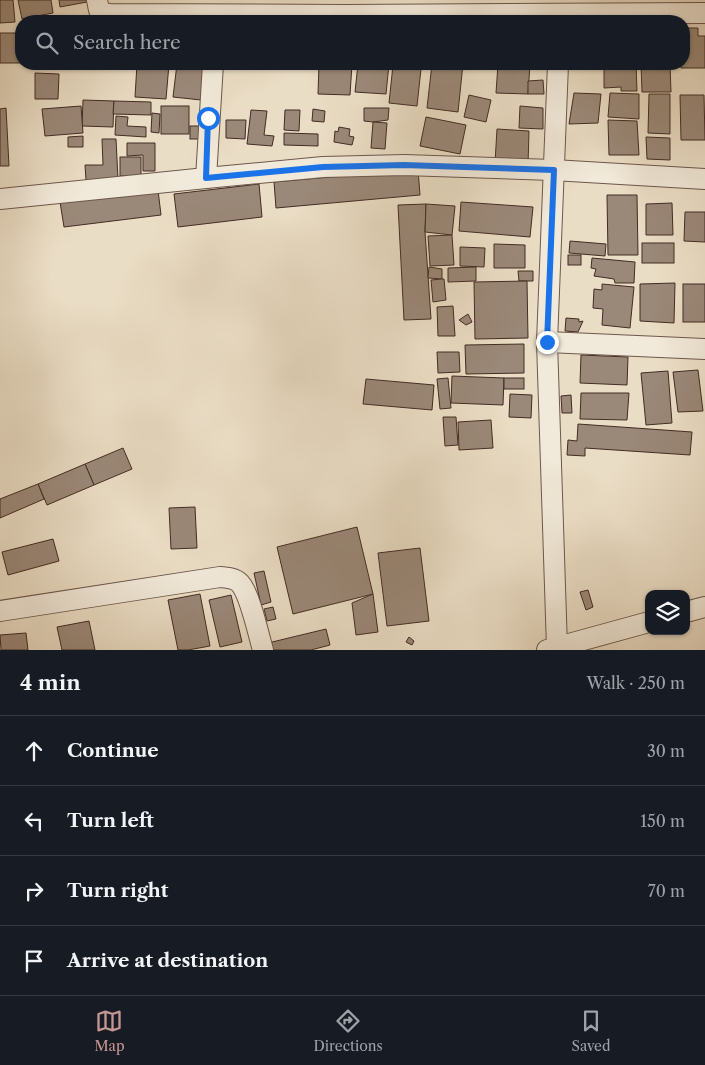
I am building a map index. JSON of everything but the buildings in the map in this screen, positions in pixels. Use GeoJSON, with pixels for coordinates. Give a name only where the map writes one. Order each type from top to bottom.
{"type":"FeatureCollection","features":[{"type":"Feature","properties":{"kind":"street"},"geometry":{"type":"LineString","coordinates":[[97,0],[99,10],[104,14],[143,15]]}},
{"type":"Feature","properties":{"kind":"street"},"geometry":{"type":"LineString","coordinates":[[249,15],[345,8],[705,13]]}},
{"type":"Feature","properties":{"kind":"street"},"geometry":{"type":"LineString","coordinates":[[206,178],[208,118],[212,70]]}},
{"type":"Feature","properties":{"kind":"street"},"geometry":{"type":"LineString","coordinates":[[558,70],[547,342],[552,649],[645,623]]}},
{"type":"Feature","properties":{"kind":"street"},"geometry":{"type":"LineString","coordinates":[[0,199],[323,167],[404,165],[554,170],[705,179]]}},
{"type":"Feature","properties":{"kind":"street"},"geometry":{"type":"LineString","coordinates":[[547,342],[705,349]]}},
{"type":"Feature","properties":{"kind":"street"},"geometry":{"type":"LineString","coordinates":[[0,611],[220,576],[234,579],[241,585],[246,595],[263,650]]}},
{"type":"Feature","properties":{"kind":"street"},"geometry":{"type":"LineString","coordinates":[[690,611],[705,607]]}},
{"type":"Feature","properties":{"kind":"route"},"geometry":{"type":"LineString","coordinates":[[208,118],[206,178],[323,167],[404,165],[554,170],[547,342]]}}]}
